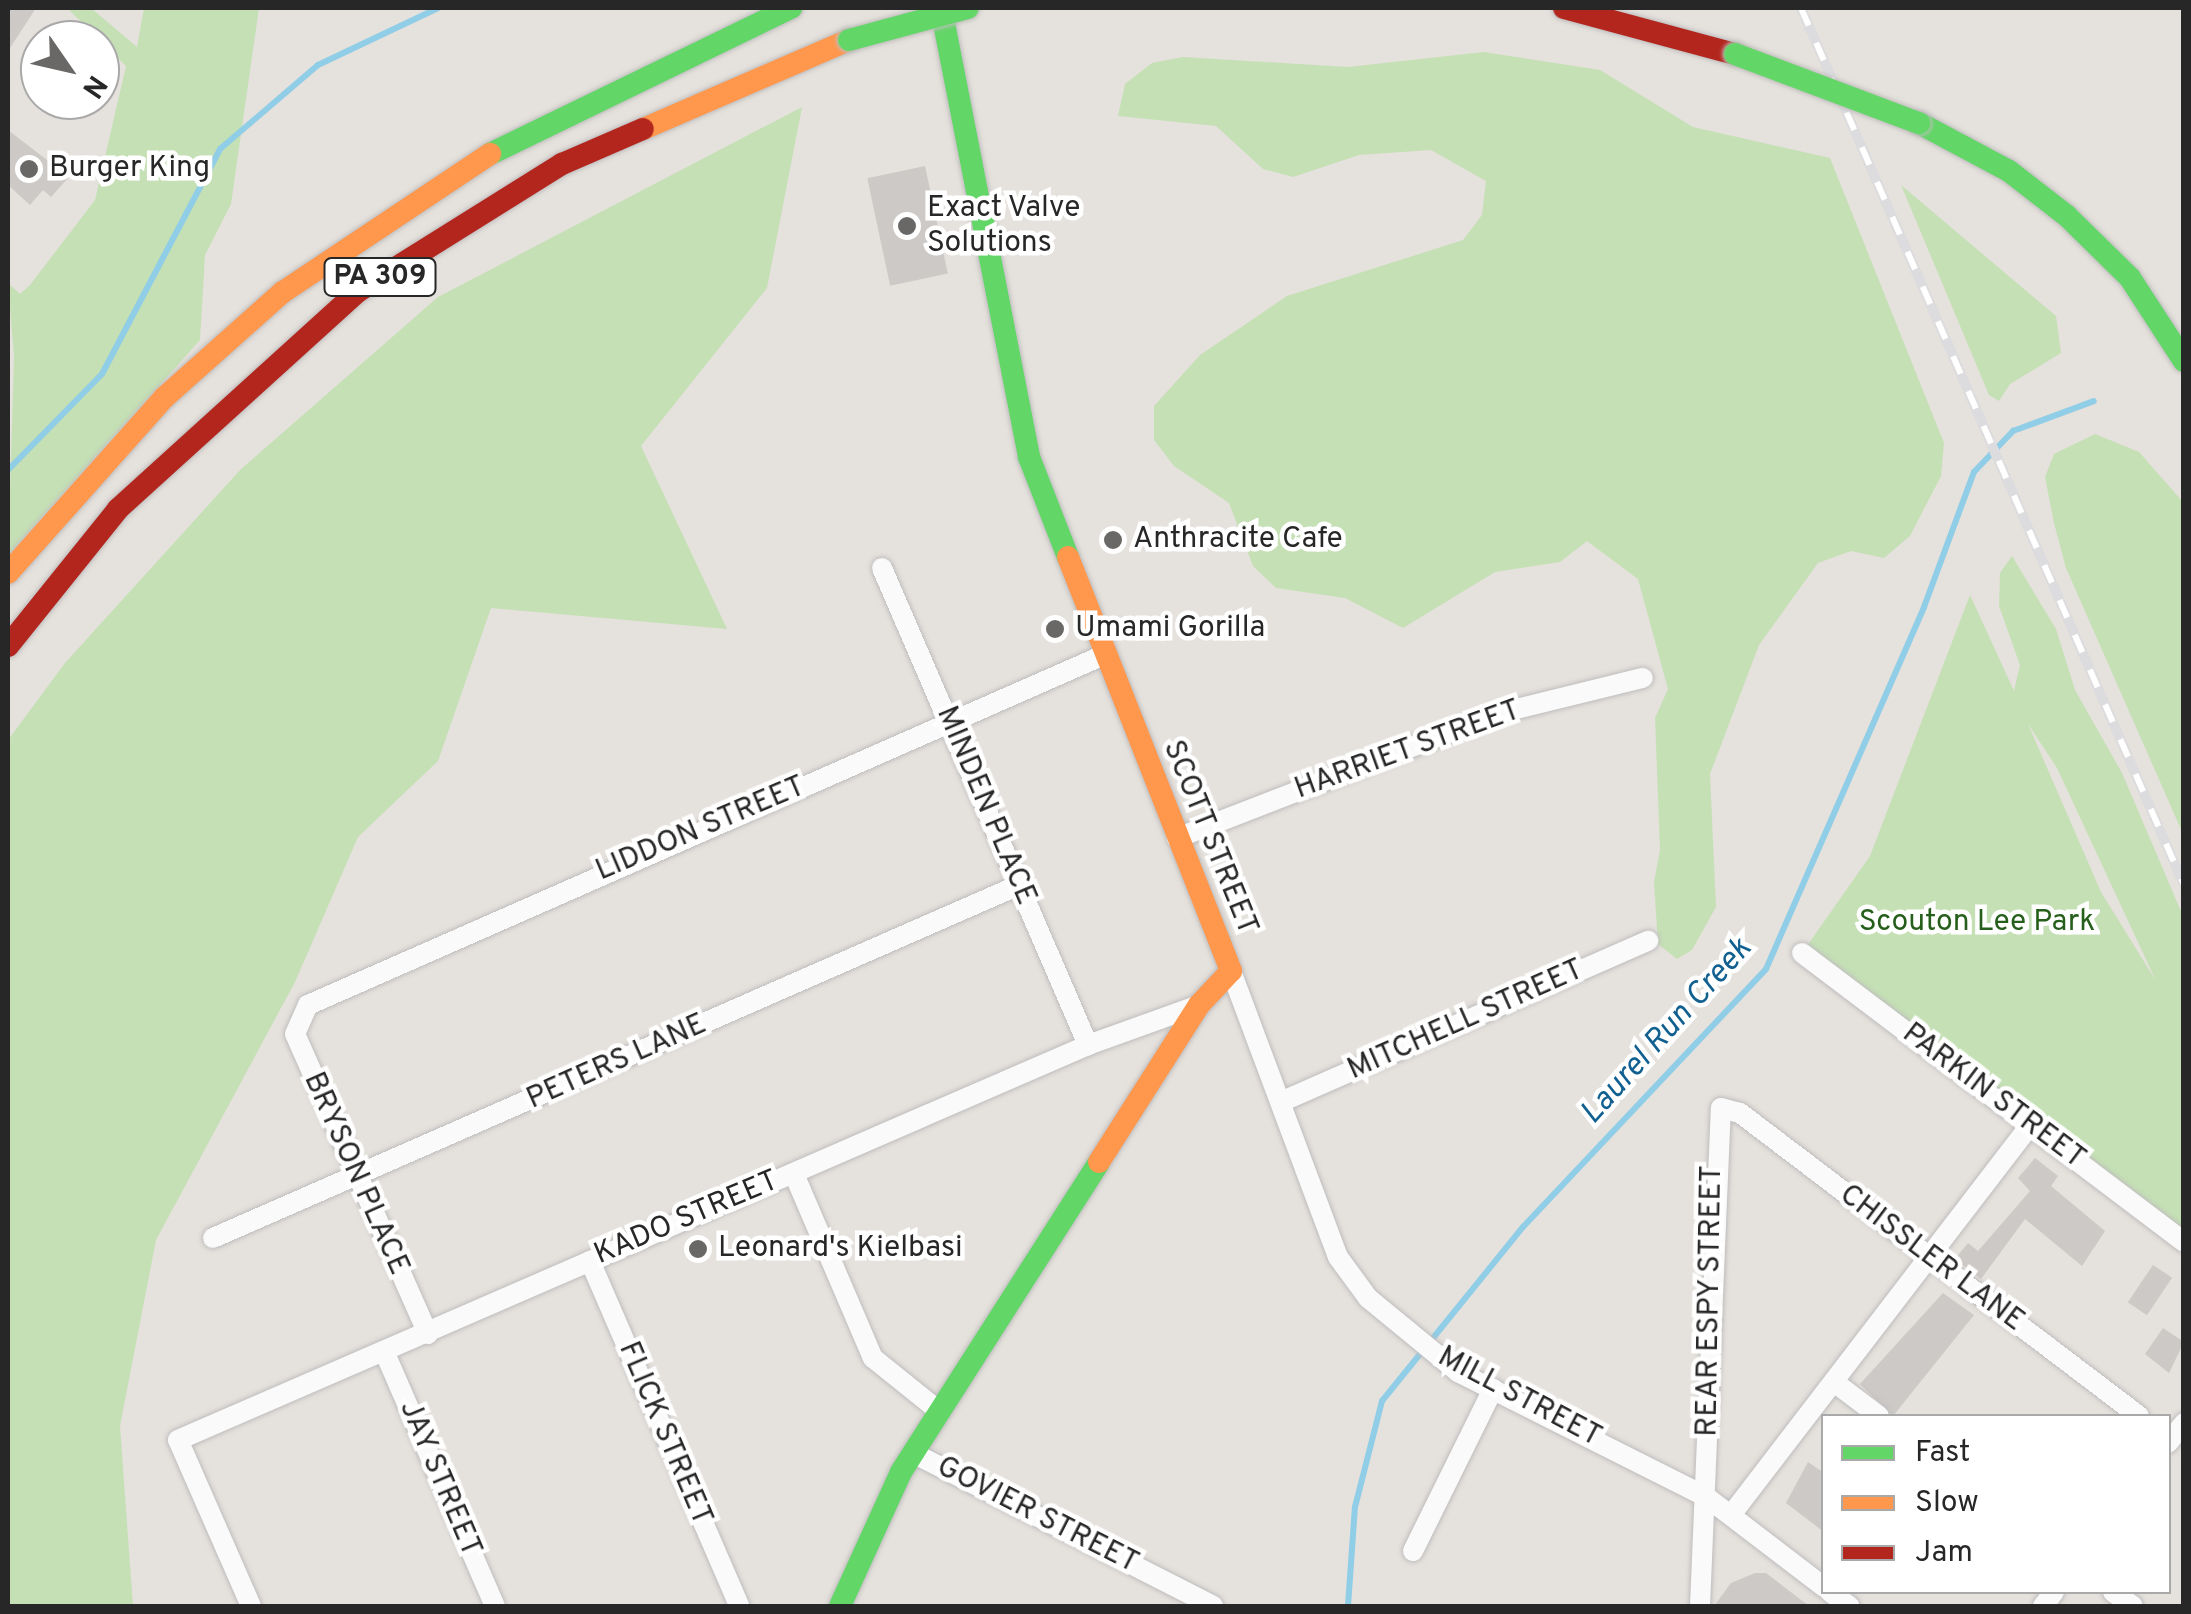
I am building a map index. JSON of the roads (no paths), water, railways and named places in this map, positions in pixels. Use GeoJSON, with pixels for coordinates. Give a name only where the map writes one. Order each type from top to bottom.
{"type":"FeatureCollection","features":[{"type":"Feature","properties":{"kind":"main road","name":"PA 309"},"geometry":{"type":"LineString","coordinates":[[8,574],[164,397],[298,282],[485,158],[792,8]]}},
{"type":"Feature","properties":{"kind":"main road","name":"SCOTT STREET"},"geometry":{"type":"LineString","coordinates":[[840,1606],[913,1453],[1199,1005],[1230,971],[1029,457],[941,8]]}},
{"type":"Feature","properties":{"kind":"main road","name":"PA 309"},"geometry":{"type":"LineString","coordinates":[[8,646],[118,509],[357,292],[562,164],[849,40],[968,8]]}},
{"type":"Feature","properties":{"kind":"main road"},"geometry":{"type":"LineString","coordinates":[[1564,8],[1734,54],[1919,124],[2009,170],[2067,216],[2130,278],[2184,361]]}},
{"type":"Feature","properties":{"kind":"street","name":"MINDEN PLACE"},"geometry":{"type":"LineString","coordinates":[[882,568],[1088,1045]]}},
{"type":"Feature","properties":{"kind":"street","name":"LIDDON STREET"},"geometry":{"type":"LineString","coordinates":[[302,1013],[426,950],[1104,656]]}},
{"type":"Feature","properties":{"kind":"street","name":"HARRIET STREET"},"geometry":{"type":"LineString","coordinates":[[1177,838],[1500,712],[1643,678]]}},
{"type":"Feature","properties":{"kind":"street","name":"PETERS LANE"},"geometry":{"type":"LineString","coordinates":[[213,1238],[1020,885]]}},
{"type":"Feature","properties":{"kind":"street","name":"MITCHELL STREET"},"geometry":{"type":"LineString","coordinates":[[1283,1101],[1648,941]]}},
{"type":"Feature","properties":{"kind":"street","name":"PARKIN STREET"},"geometry":{"type":"LineString","coordinates":[[1802,953],[2184,1242]]}},
{"type":"Feature","properties":{"kind":"street","name":"MILL STREET"},"geometry":{"type":"LineString","coordinates":[[1230,971],[1283,1101],[1338,1257],[1351,1280],[1440,1359],[1705,1496],[1821,1585]]}},
{"type":"Feature","properties":{"kind":"street","name":"KADO STREET"},"geometry":{"type":"LineString","coordinates":[[250,1606],[178,1440],[1088,1045],[1199,1005]]}},
{"type":"Feature","properties":{"kind":"street","name":"BRYSON PLACE"},"geometry":{"type":"LineString","coordinates":[[302,1013],[295,1034],[428,1334]]}},
{"type":"Feature","properties":{"kind":"street","name":"CHISSLER LANE"},"geometry":{"type":"LineString","coordinates":[[1721,1108],[1740,1114],[2136,1414]]}},
{"type":"Feature","properties":{"kind":"street","name":"REAR ESPY STREET"},"geometry":{"type":"LineString","coordinates":[[1700,1606],[1721,1108]]}},
{"type":"Feature","properties":{"kind":"street"},"geometry":{"type":"LineString","coordinates":[[1731,1515],[2030,1124]]}},
{"type":"Feature","properties":{"kind":"street","name":"GOVIER STREET"},"geometry":{"type":"LineString","coordinates":[[794,1174],[873,1358],[939,1412]]}},
{"type":"Feature","properties":{"kind":"street","name":"FLICK STREET"},"geometry":{"type":"LineString","coordinates":[[590,1261],[739,1606]]}},
{"type":"Feature","properties":{"kind":"street","name":"JAY STREET"},"geometry":{"type":"LineString","coordinates":[[384,1351],[495,1606]]}},
{"type":"Feature","properties":{"kind":"street"},"geometry":{"type":"LineString","coordinates":[[1834,1382],[1876,1414]]}},
{"type":"Feature","properties":{"kind":"street"},"geometry":{"type":"LineString","coordinates":[[1413,1552],[1493,1389]]}},
{"type":"Feature","properties":{"kind":"street"},"geometry":{"type":"LineString","coordinates":[[2173,1443],[2184,1423]]}},
{"type":"Feature","properties":{"kind":"street","name":"GOVIER STREET"},"geometry":{"type":"LineString","coordinates":[[913,1453],[1214,1606]]}},
{"type":"Feature","properties":{"kind":"waterway"},"geometry":{"type":"LineString","coordinates":[[8,470],[102,374],[220,149],[318,65],[438,8]]}},
{"type":"Feature","properties":{"kind":"waterway","name":"Laurel Run Creek"},"geometry":{"type":"LineString","coordinates":[[1348,1606],[1355,1507],[1382,1401],[1523,1227],[1766,969],[1924,607],[1974,472],[2013,431],[2094,401]]}},
{"type":"Feature","properties":{"kind":"railway"},"geometry":{"type":"LineString","coordinates":[[1801,8],[2184,885]]}},
{"type":"Feature","properties":{"kind":"place","name":"Burger King"},"geometry":{"type":"Point","coordinates":[29,169]}},
{"type":"Feature","properties":{"kind":"place","name":"Exact Valve Solutions"},"geometry":{"type":"Point","coordinates":[907,226]}},
{"type":"Feature","properties":{"kind":"place","name":"Anthracite Cafe"},"geometry":{"type":"Point","coordinates":[1113,540]}},
{"type":"Feature","properties":{"kind":"place","name":"Umami Gorilla"},"geometry":{"type":"Point","coordinates":[1055,629]}},
{"type":"Feature","properties":{"kind":"place","name":"Leonard's Kielbasi"},"geometry":{"type":"Point","coordinates":[698,1249]}},
{"type":"Feature","properties":{"kind":"park label","name":"Scouton Lee Park"},"geometry":{"type":"Point","coordinates":[1977,923]}}]}
